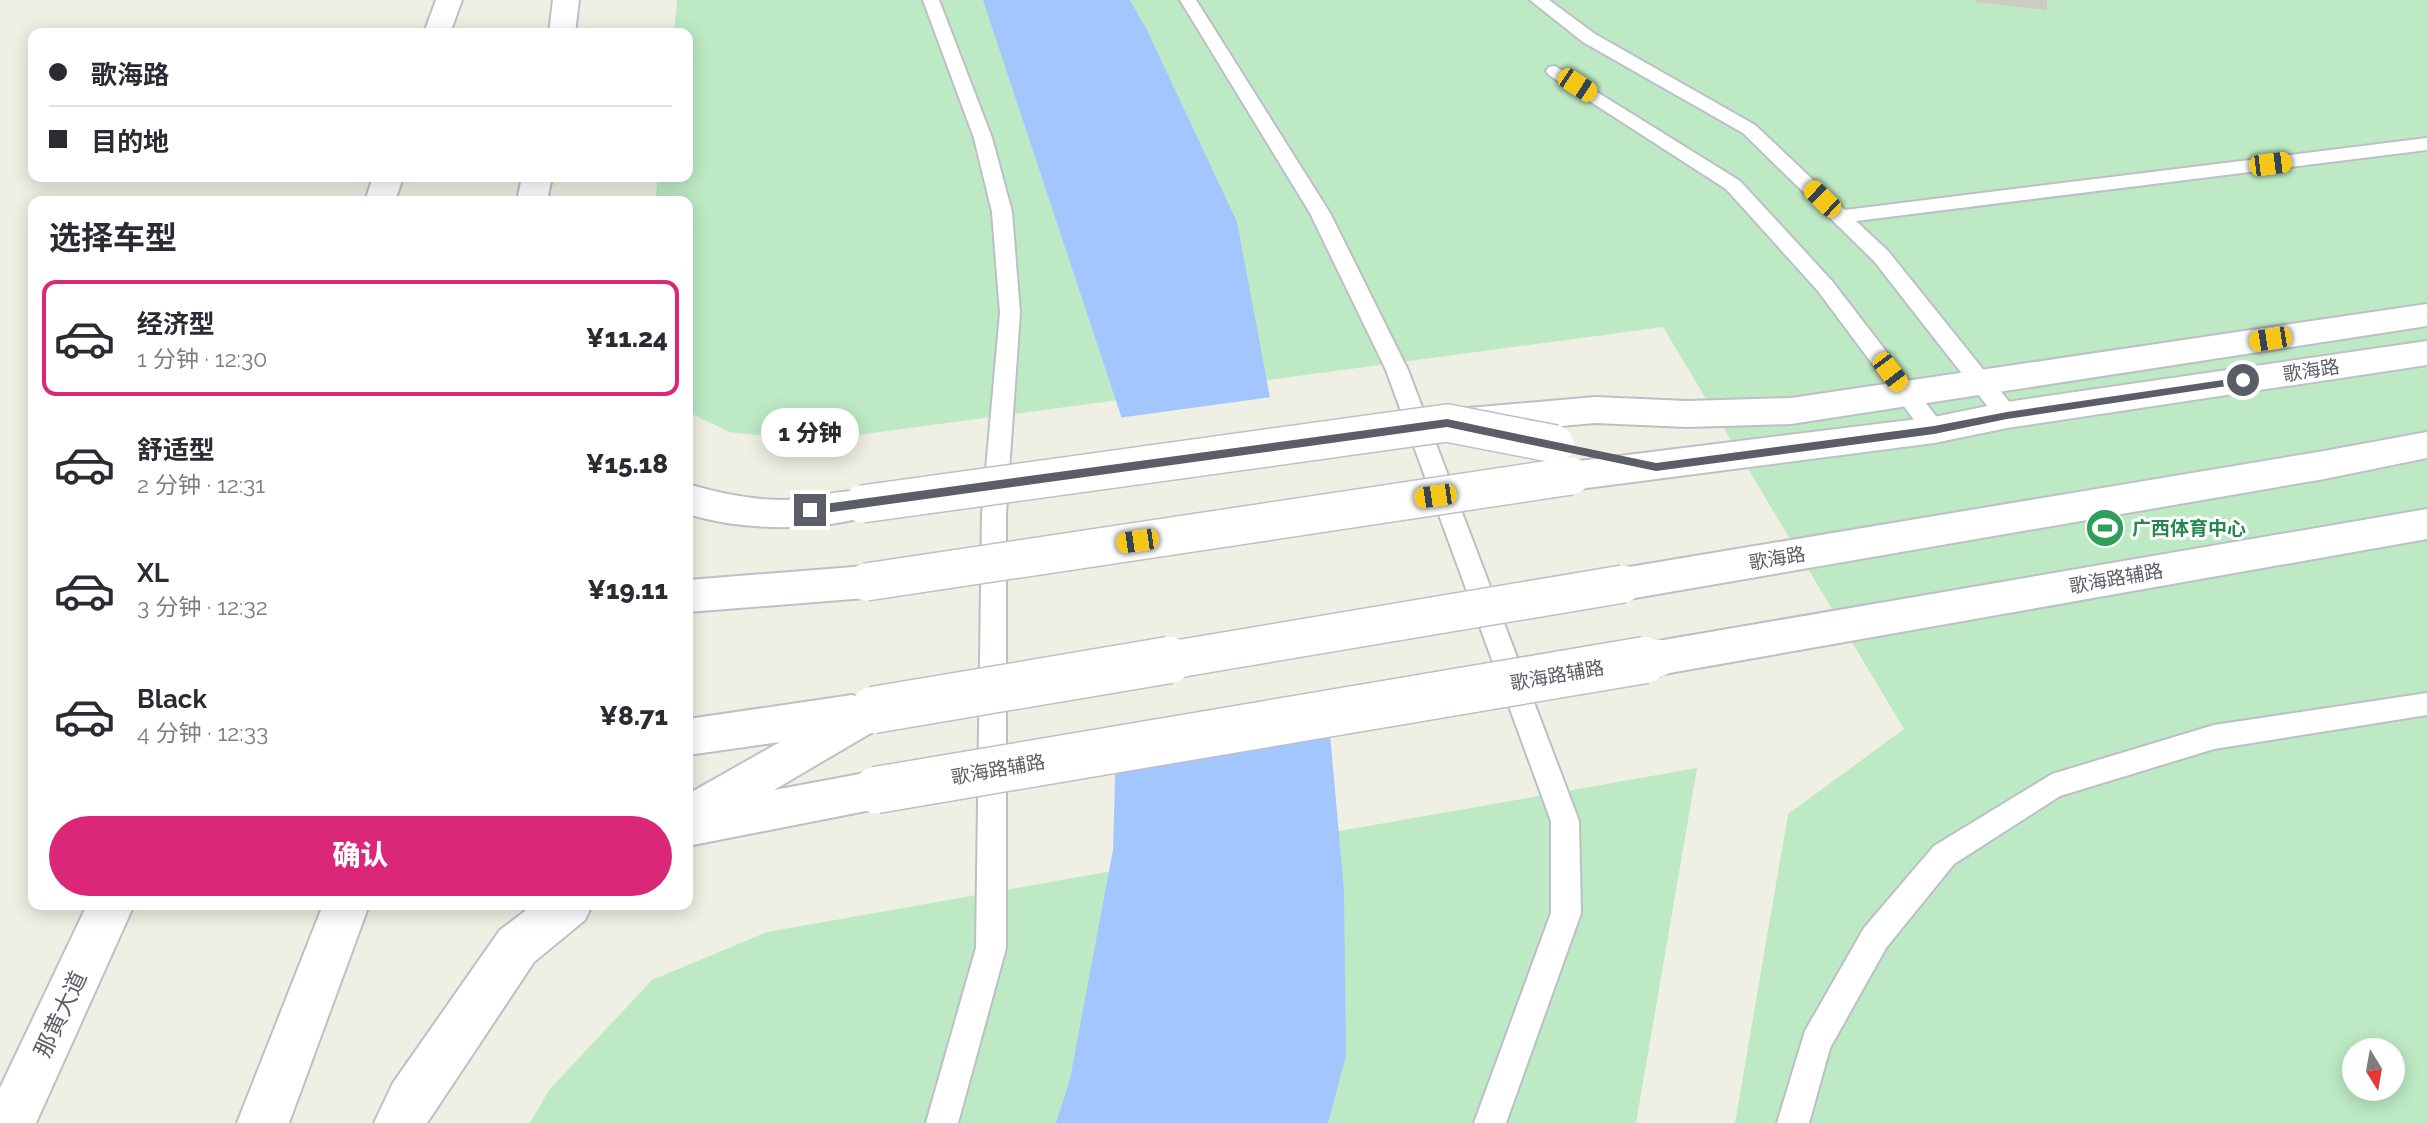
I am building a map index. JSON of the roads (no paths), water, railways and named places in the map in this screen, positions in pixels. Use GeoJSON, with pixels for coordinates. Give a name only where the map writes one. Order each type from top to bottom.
{"type":"FeatureCollection","features":[{"type":"Feature","properties":{"kind":"main road"},"geometry":{"type":"LineString","coordinates":[[440,28],[449,0]]}},
{"type":"Feature","properties":{"kind":"main road"},"geometry":{"type":"LineString","coordinates":[[563,28],[566,0]]}},
{"type":"Feature","properties":{"kind":"main road"},"geometry":{"type":"LineString","coordinates":[[693,596],[866,582],[1555,445],[1595,410],[1687,414],[1791,411],[2427,315]]}},
{"type":"Feature","properties":{"kind":"main road","name":"歌海路"},"geometry":{"type":"LineString","coordinates":[[1555,445],[1656,467],[1934,430],[2007,415],[2427,353]]}},
{"type":"Feature","properties":{"kind":"main road"},"geometry":{"type":"LineString","coordinates":[[693,500],[784,514],[1447,423],[1555,445]]}},
{"type":"Feature","properties":{"kind":"main road","name":"歌海路"},"geometry":{"type":"LineString","coordinates":[[693,736],[873,710],[1623,584],[2324,465],[2427,444]]}},
{"type":"Feature","properties":{"kind":"main road"},"geometry":{"type":"LineString","coordinates":[[2324,465],[2427,461]]}},
{"type":"Feature","properties":{"kind":"main road","name":"歌海路辅路"},"geometry":{"type":"LineString","coordinates":[[693,825],[876,790],[2427,524]]}},
{"type":"Feature","properties":{"kind":"main road"},"geometry":{"type":"LineString","coordinates":[[693,814],[873,710]]}},
{"type":"Feature","properties":{"kind":"main road","name":"那黄大道"},"geometry":{"type":"LineString","coordinates":[[10,1123],[109,910]]}},
{"type":"Feature","properties":{"kind":"main road"},"geometry":{"type":"LineString","coordinates":[[263,1123],[344,910]]}},
{"type":"Feature","properties":{"kind":"main road"},"geometry":{"type":"LineString","coordinates":[[400,1123],[411,1101],[517,946],[563,910]]}},
{"type":"Feature","properties":{"kind":"main road"},"geometry":{"type":"LineString","coordinates":[[0,1097],[61,1012]]}},
{"type":"Feature","properties":{"kind":"lane"},"geometry":{"type":"LineString","coordinates":[[931,0],[986,150],[1002,212],[1010,313],[994,514],[991,948],[942,1123]]}},
{"type":"Feature","properties":{"kind":"lane"},"geometry":{"type":"LineString","coordinates":[[1188,0],[1320,214],[1397,370],[1564,821],[1566,913],[1490,1123]]}},
{"type":"Feature","properties":{"kind":"lane"},"geometry":{"type":"LineString","coordinates":[[1538,0],[1589,38],[1749,129],[1881,256],[2007,415]]}},
{"type":"Feature","properties":{"kind":"lane"},"geometry":{"type":"LineString","coordinates":[[1555,71],[1733,185],[1825,286],[1934,430]]}},
{"type":"Feature","properties":{"kind":"lane"},"geometry":{"type":"LineString","coordinates":[[1840,217],[2427,144]]}},
{"type":"Feature","properties":{"kind":"lane"},"geometry":{"type":"LineString","coordinates":[[1793,1123],[1816,1042],[1875,938],[1944,855],[2052,786],[2214,737],[2427,704]]}},
{"type":"Feature","properties":{"kind":"water"},"geometry":{"type":"Polygon","coordinates":[[[983,0],[1130,0],[1147,30],[1237,222],[1327,700],[1344,891],[1346,1056],[1328,1123],[1056,1123],[1070,1079],[1113,850],[1125,428],[983,0]]]}},
{"type":"Feature","properties":{"kind":"place","name":"广西体育中心"},"geometry":{"type":"Point","coordinates":[2105,528]}}]}
